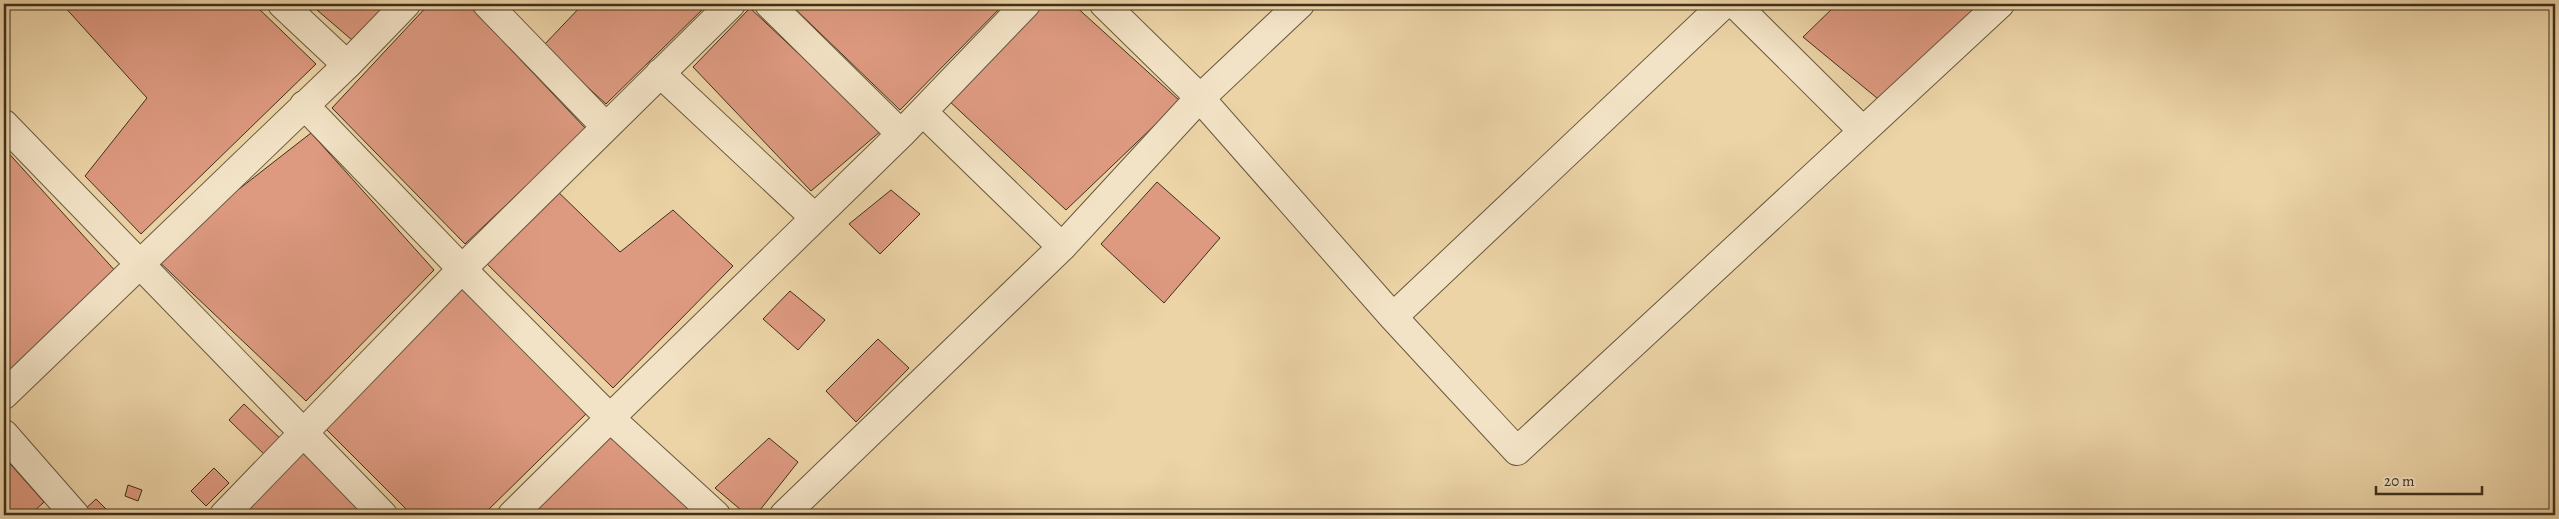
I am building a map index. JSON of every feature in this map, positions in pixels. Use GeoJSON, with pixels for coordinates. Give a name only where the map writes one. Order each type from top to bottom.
{"type":"FeatureCollection","features":[{"type":"Feature","properties":{"kind":"street"},"geometry":{"type":"LineString","coordinates":[[282,4],[347,65]]}},
{"type":"Feature","properties":{"kind":"street"},"geometry":{"type":"LineString","coordinates":[[4,396],[347,65],[406,4]]}},
{"type":"Feature","properties":{"kind":"street"},"geometry":{"type":"LineString","coordinates":[[487,4],[606,127]]}},
{"type":"Feature","properties":{"kind":"street"},"geometry":{"type":"LineString","coordinates":[[224,515],[462,269],[730,4]]}},
{"type":"Feature","properties":{"kind":"street"},"geometry":{"type":"LineString","coordinates":[[769,4],[901,134]]}},
{"type":"Feature","properties":{"kind":"street"},"geometry":{"type":"LineString","coordinates":[[512,515],[901,134],[1026,4]]}},
{"type":"Feature","properties":{"kind":"street"},"geometry":{"type":"LineString","coordinates":[[1104,4],[1200,98],[1393,317],[1517,451],[2000,4]]}},
{"type":"Feature","properties":{"kind":"street"},"geometry":{"type":"LineString","coordinates":[[784,515],[1062,247],[1200,98],[1300,4]]}},
{"type":"Feature","properties":{"kind":"street"},"geometry":{"type":"LineString","coordinates":[[1393,317],[1724,4]]}},
{"type":"Feature","properties":{"kind":"street"},"geometry":{"type":"LineString","coordinates":[[1735,4],[1862,131]]}},
{"type":"Feature","properties":{"kind":"street"},"geometry":{"type":"LineString","coordinates":[[660,73],[815,218]]}},
{"type":"Feature","properties":{"kind":"street"},"geometry":{"type":"LineString","coordinates":[[304,106],[610,418],[716,515]]}},
{"type":"Feature","properties":{"kind":"street"},"geometry":{"type":"LineString","coordinates":[[923,112],[1062,247]]}},
{"type":"Feature","properties":{"kind":"street"},"geometry":{"type":"LineString","coordinates":[[4,124],[138,266],[304,432],[383,515]]}},
{"type":"Feature","properties":{"kind":"street"},"geometry":{"type":"LineString","coordinates":[[4,434],[64,511]]}},
{"type":"Feature","properties":{"kind":"building"},"geometry":{"type":"Polygon","coordinates":[[[62,4],[254,4],[316,64],[141,234],[85,176],[147,98],[62,4]]]}},
{"type":"Feature","properties":{"kind":"building"},"geometry":{"type":"Polygon","coordinates":[[[310,4],[390,4],[352,40],[310,4]]]}},
{"type":"Feature","properties":{"kind":"building"},"geometry":{"type":"Polygon","coordinates":[[[429,4],[468,4],[586,129],[465,244],[332,108],[429,4]]]}},
{"type":"Feature","properties":{"kind":"building"},"geometry":{"type":"Polygon","coordinates":[[[583,4],[708,4],[606,104],[543,46],[583,4]]]}},
{"type":"Feature","properties":{"kind":"building"},"geometry":{"type":"Polygon","coordinates":[[[790,4],[1004,4],[900,110],[790,4]]]}},
{"type":"Feature","properties":{"kind":"building"},"geometry":{"type":"Polygon","coordinates":[[[1045,4],[1073,4],[1180,101],[1066,210],[947,99],[1045,4]]]}},
{"type":"Feature","properties":{"kind":"building"},"geometry":{"type":"Polygon","coordinates":[[[1837,4],[1982,4],[1883,103],[1803,37],[1837,4]]]}},
{"type":"Feature","properties":{"kind":"building"},"geometry":{"type":"Polygon","coordinates":[[[750,8],[881,131],[811,191],[693,67],[750,8]]]}},
{"type":"Feature","properties":{"kind":"building"},"geometry":{"type":"Polygon","coordinates":[[[311,133],[434,270],[306,401],[153,256],[311,133]]]}},
{"type":"Feature","properties":{"kind":"building"},"geometry":{"type":"Polygon","coordinates":[[[4,148],[118,274],[4,378],[4,148]]]}},
{"type":"Feature","properties":{"kind":"building"},"geometry":{"type":"Polygon","coordinates":[[[1157,182],[1220,238],[1164,303],[1101,244],[1157,182]]]}},
{"type":"Feature","properties":{"kind":"building"},"geometry":{"type":"Polygon","coordinates":[[[550,184],[620,252],[673,210],[733,266],[613,388],[479,256],[550,184]]]}},
{"type":"Feature","properties":{"kind":"building"},"geometry":{"type":"Polygon","coordinates":[[[891,190],[920,214],[880,254],[849,224],[891,190]]]}},
{"type":"Feature","properties":{"kind":"building"},"geometry":{"type":"Polygon","coordinates":[[[463,281],[592,408],[483,515],[412,515],[317,420],[463,281]]]}},
{"type":"Feature","properties":{"kind":"building"},"geometry":{"type":"Polygon","coordinates":[[[790,291],[825,320],[798,350],[763,319],[790,291]]]}},
{"type":"Feature","properties":{"kind":"building"},"geometry":{"type":"Polygon","coordinates":[[[878,339],[909,368],[856,422],[826,391],[878,339]]]}},
{"type":"Feature","properties":{"kind":"building"},"geometry":{"type":"Polygon","coordinates":[[[244,404],[284,442],[268,458],[229,420],[244,404]]]}},
{"type":"Feature","properties":{"kind":"building"},"geometry":{"type":"Polygon","coordinates":[[[608,433],[696,515],[526,515],[608,433]]]}},
{"type":"Feature","properties":{"kind":"building"},"geometry":{"type":"Polygon","coordinates":[[[769,438],[798,462],[756,515],[747,515],[715,488],[769,438]]]}},
{"type":"Feature","properties":{"kind":"building"},"geometry":{"type":"Polygon","coordinates":[[[301,449],[367,515],[240,515],[301,449]]]}},
{"type":"Feature","properties":{"kind":"building"},"geometry":{"type":"Polygon","coordinates":[[[4,457],[44,502],[30,515],[4,515],[4,457]]]}},
{"type":"Feature","properties":{"kind":"building"},"geometry":{"type":"Polygon","coordinates":[[[214,468],[229,483],[206,506],[191,491],[214,468]]]}},
{"type":"Feature","properties":{"kind":"building"},"geometry":{"type":"Polygon","coordinates":[[[128,485],[142,490],[138,501],[125,496],[128,485]]]}},
{"type":"Feature","properties":{"kind":"building"},"geometry":{"type":"Polygon","coordinates":[[[96,499],[112,515],[85,515],[82,512],[96,499]]]}}]}
